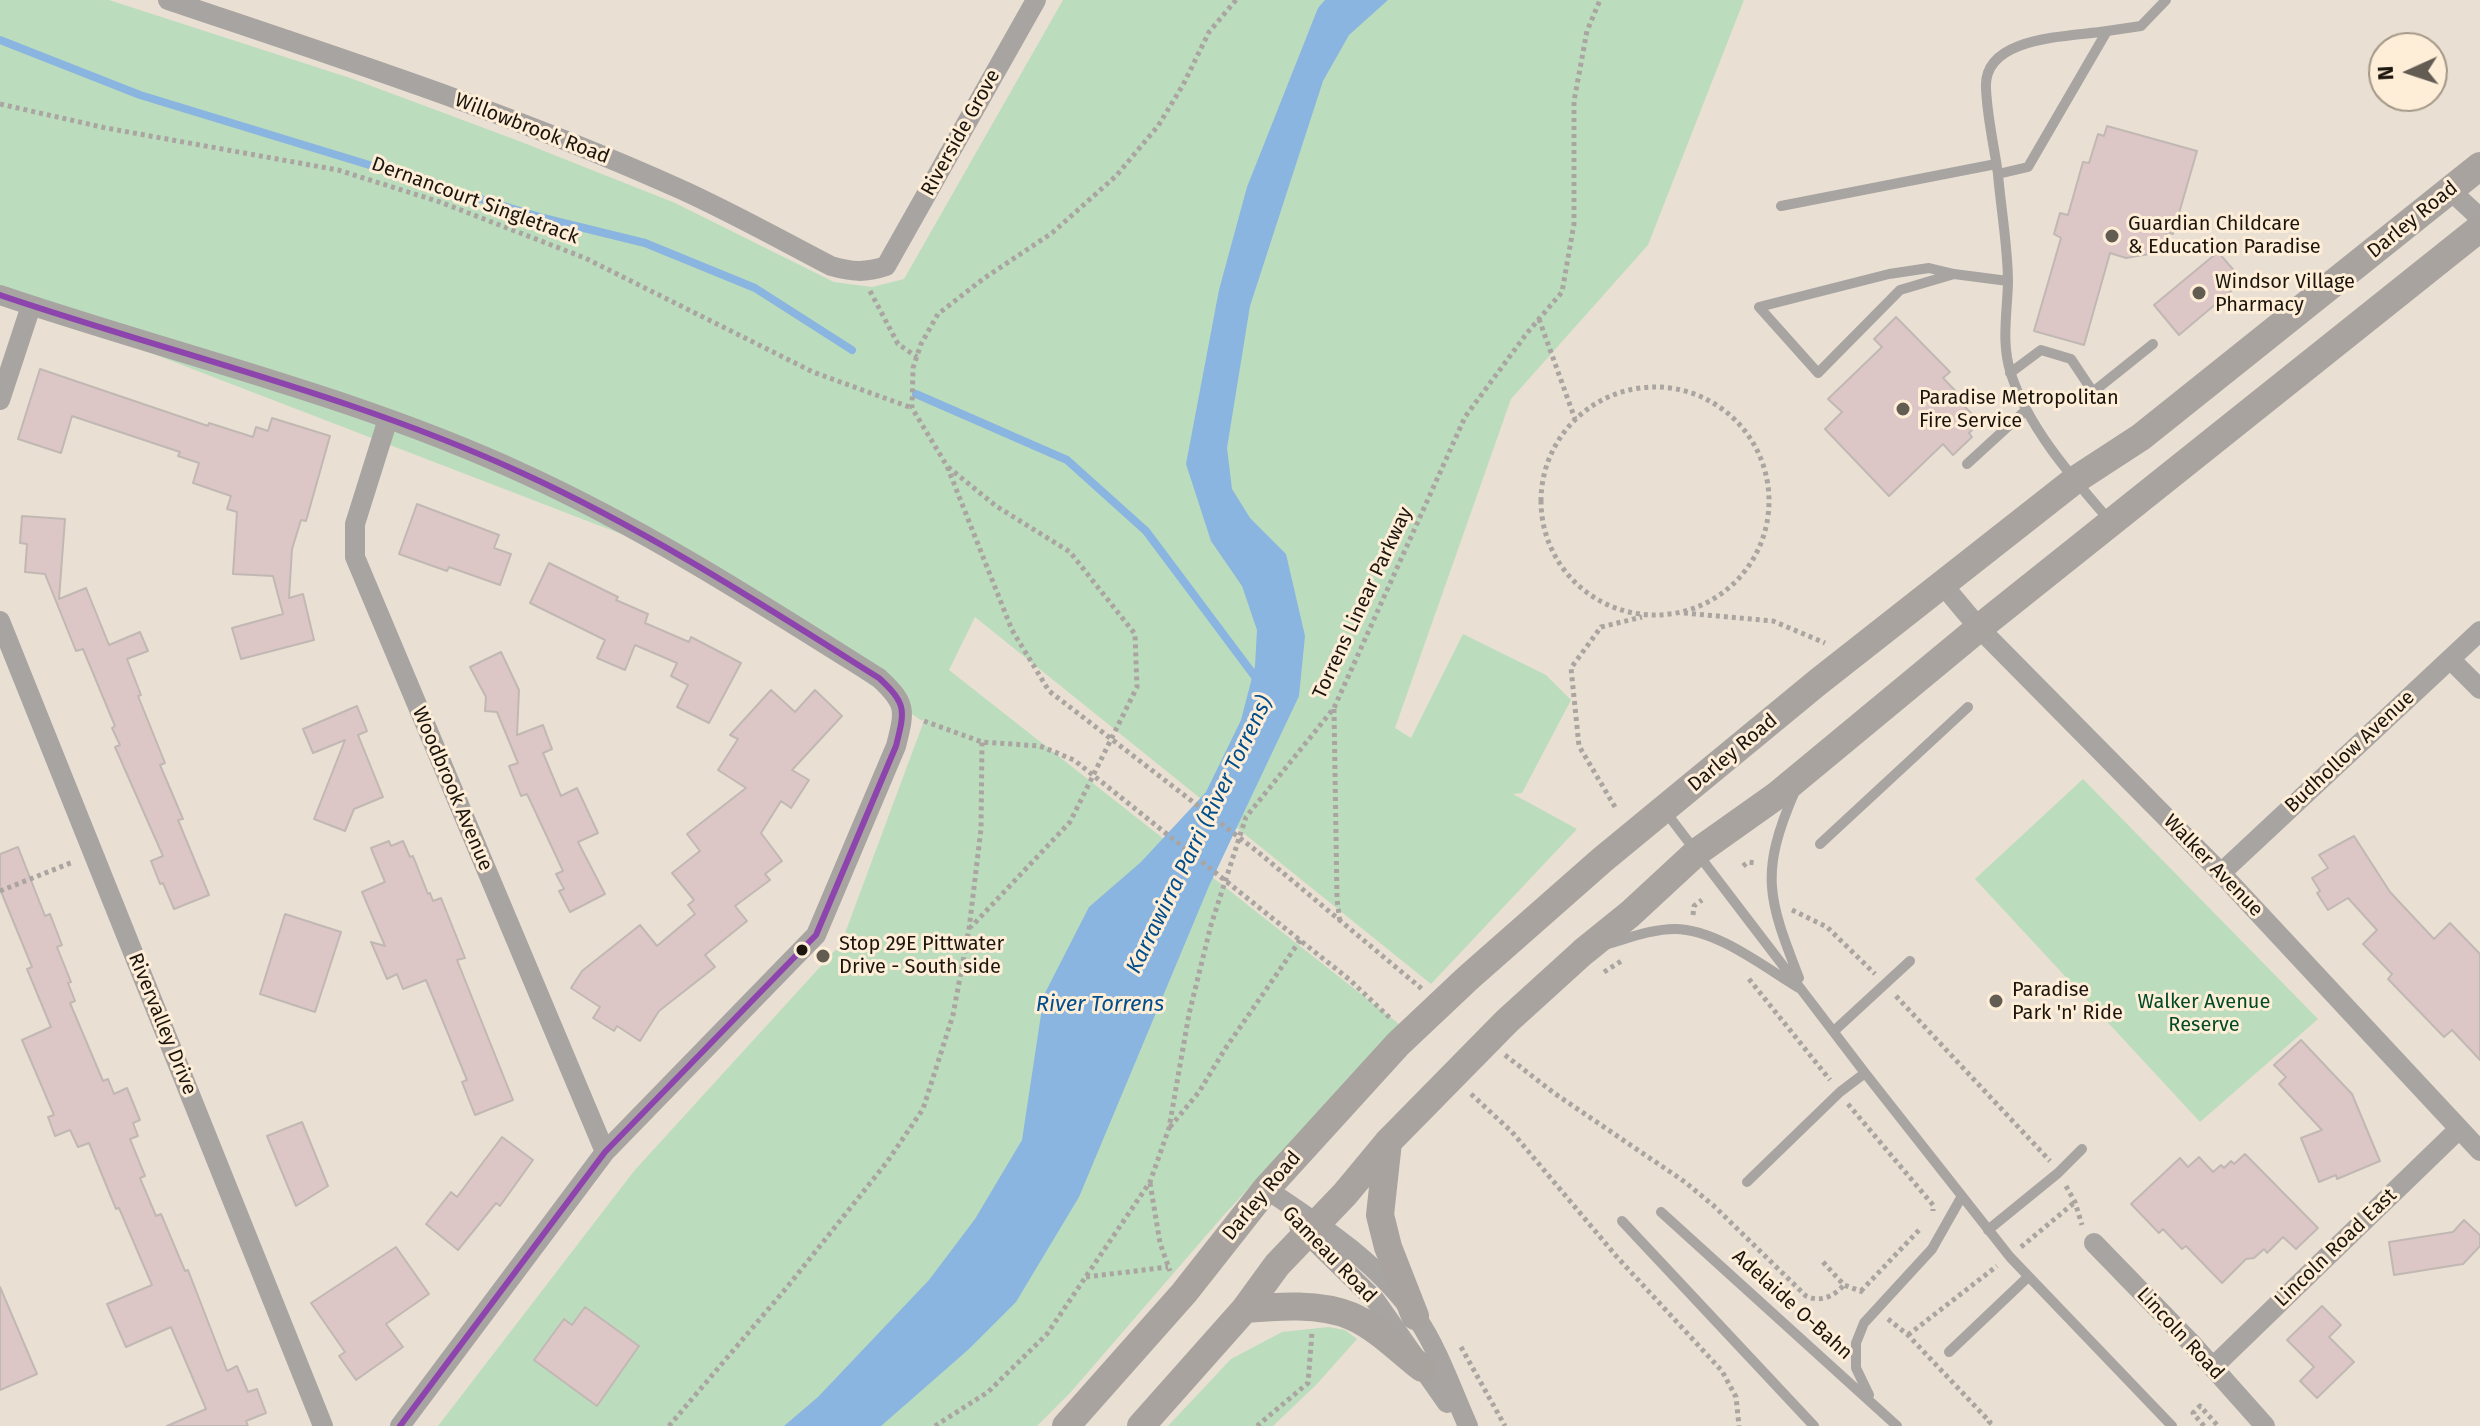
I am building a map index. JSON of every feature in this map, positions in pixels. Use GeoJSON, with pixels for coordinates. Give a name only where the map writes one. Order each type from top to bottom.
{"type":"FeatureCollection","features":[{"type":"Feature","properties":{"kind":"main road","name":"Darley Road"},"geometry":{"type":"LineString","coordinates":[[1066,1426],[1184,1293],[1266,1189],[1400,1036],[1602,860],[1818,682],[2075,480],[2141,437],[2480,166]]}},
{"type":"Feature","properties":{"kind":"main road"},"geometry":{"type":"LineString","coordinates":[[1141,1426],[1245,1309],[1277,1265],[1389,1141],[1454,1090],[1507,1021],[1583,952],[1630,914],[1697,852],[1802,775],[1979,628],[2480,228]]}},
{"type":"Feature","properties":{"kind":"main road"},"geometry":{"type":"LineString","coordinates":[[1389,1141],[1380,1215],[1388,1247],[1415,1316]]}},
{"type":"Feature","properties":{"kind":"main road"},"geometry":{"type":"LineString","coordinates":[[1245,1309],[1293,1308],[1352,1317],[1422,1368]]}},
{"type":"Feature","properties":{"kind":"street","name":"Willowbrook Road"},"geometry":{"type":"LineString","coordinates":[[168,0],[521,123],[681,189],[831,266],[860,272],[886,266]]}},
{"type":"Feature","properties":{"kind":"street","name":"Riverside Grove"},"geometry":{"type":"LineString","coordinates":[[886,266],[1036,0]]}},
{"type":"Feature","properties":{"kind":"street"},"geometry":{"type":"LineString","coordinates":[[2450,190],[2480,218]]}},
{"type":"Feature","properties":{"kind":"street"},"geometry":{"type":"LineString","coordinates":[[0,295],[388,419],[522,473],[694,562],[879,678],[898,696],[903,718],[896,746],[816,935],[605,1152],[400,1426]]}},
{"type":"Feature","properties":{"kind":"street"},"geometry":{"type":"LineString","coordinates":[[0,400],[31,306]]}},
{"type":"Feature","properties":{"kind":"street","name":"Woodbrook Avenue"},"geometry":{"type":"LineString","coordinates":[[388,419],[355,524],[355,557],[605,1152]]}},
{"type":"Feature","properties":{"kind":"street","name":"Walker Avenue"},"geometry":{"type":"LineString","coordinates":[[1943,585],[1979,628],[2221,873],[2480,1151]]}},
{"type":"Feature","properties":{"kind":"street","name":"Rivervalley Drive"},"geometry":{"type":"LineString","coordinates":[[0,621],[323,1426]]}},
{"type":"Feature","properties":{"kind":"street","name":"Budhollow Avenue"},"geometry":{"type":"LineString","coordinates":[[2221,873],[2480,631]]}},
{"type":"Feature","properties":{"kind":"street"},"geometry":{"type":"LineString","coordinates":[[2450,659],[2480,689]]}},
{"type":"Feature","properties":{"kind":"street","name":"Lincoln Road East"},"geometry":{"type":"LineString","coordinates":[[2213,1367],[2459,1129]]}},
{"type":"Feature","properties":{"kind":"street","name":"Gameau Road"},"geometry":{"type":"LineString","coordinates":[[1266,1189],[1312,1229],[1375,1300],[1465,1426]]}},
{"type":"Feature","properties":{"kind":"street","name":"Gameau Road"},"geometry":{"type":"LineString","coordinates":[[1312,1229],[1379,1273],[1415,1316],[1465,1426]]}},
{"type":"Feature","properties":{"kind":"street","name":"Lincoln Road"},"geometry":{"type":"LineString","coordinates":[[2094,1243],[2265,1426]]}},
{"type":"Feature","properties":{"kind":"lane"},"geometry":{"type":"LineString","coordinates":[[2112,523],[2075,480],[2026,410],[2010,373],[2004,339],[2008,281],[1985,84],[1992,61],[2009,49],[2024,43],[2141,26],[2166,0]]}},
{"type":"Feature","properties":{"kind":"lane"},"geometry":{"type":"LineString","coordinates":[[1781,206],[1997,169],[2028,167],[2107,31]]}},
{"type":"Feature","properties":{"kind":"lane"},"geometry":{"type":"LineString","coordinates":[[1954,274],[1900,290],[1818,373],[1759,307],[1889,274],[1929,268],[2008,281]]}},
{"type":"Feature","properties":{"kind":"lane"},"geometry":{"type":"LineString","coordinates":[[2010,373],[2041,350],[2071,359],[2093,392],[2153,344]]}},
{"type":"Feature","properties":{"kind":"lane"},"geometry":{"type":"LineString","coordinates":[[1967,464],[2026,410]]}},
{"type":"Feature","properties":{"kind":"lane"},"geometry":{"type":"LineString","coordinates":[[1820,844],[1968,707]]}},
{"type":"Feature","properties":{"kind":"lane"},"geometry":{"type":"LineString","coordinates":[[1802,775],[1778,836],[1771,876],[1775,918],[1804,992]]}},
{"type":"Feature","properties":{"kind":"lane"},"geometry":{"type":"LineString","coordinates":[[1664,810],[2010,1257],[2172,1426]]}},
{"type":"Feature","properties":{"kind":"lane"},"geometry":{"type":"LineString","coordinates":[[1583,952],[1653,931],[1691,930],[1716,940],[1804,992]]}},
{"type":"Feature","properties":{"kind":"lane"},"geometry":{"type":"LineString","coordinates":[[1834,1031],[1910,961]]}},
{"type":"Feature","properties":{"kind":"lane"},"geometry":{"type":"LineString","coordinates":[[1747,1182],[1840,1092],[1865,1073]]}},
{"type":"Feature","properties":{"kind":"lane"},"geometry":{"type":"LineString","coordinates":[[1988,1230],[2058,1173],[2082,1149]]}},
{"type":"Feature","properties":{"kind":"lane"},"geometry":{"type":"LineString","coordinates":[[1871,1401],[1856,1368],[1856,1343],[1864,1323],[1932,1249],[1962,1196]]}},
{"type":"Feature","properties":{"kind":"lane","name":"Adelaide O-Bahn"},"geometry":{"type":"LineString","coordinates":[[1661,1212],[1897,1426]]}},
{"type":"Feature","properties":{"kind":"lane"},"geometry":{"type":"LineString","coordinates":[[1622,1221],[1814,1426]]}},
{"type":"Feature","properties":{"kind":"lane"},"geometry":{"type":"LineString","coordinates":[[1949,1352],[2028,1277]]}},
{"type":"Feature","properties":{"kind":"path"},"geometry":{"type":"LineString","coordinates":[[1236,0],[1209,32],[1183,85],[1158,126],[1116,176],[1052,233],[983,279],[938,314],[913,368],[912,408],[947,466],[1012,630],[1049,691],[1258,852],[1426,992]]}},
{"type":"Feature","properties":{"kind":"path","name":"Torrens Linear Parkway"},"geometry":{"type":"LineString","coordinates":[[935,1426],[988,1392],[1047,1334],[1150,1182],[1169,1128],[1189,1014],[1211,925],[1246,817],[1334,708],[1465,417],[1562,292],[1574,224],[1574,101],[1587,31],[1600,0]]}},
{"type":"Feature","properties":{"kind":"path","name":"Dernancourt Singletrack"},"geometry":{"type":"LineString","coordinates":[[0,104],[106,128],[338,170],[440,202],[585,258],[813,372],[912,408]]}},
{"type":"Feature","properties":{"kind":"path"},"geometry":{"type":"LineString","coordinates":[[860,272],[898,344],[917,357]]}},
{"type":"Feature","properties":{"kind":"path"},"geometry":{"type":"LineString","coordinates":[[1539,319],[1575,419]]}},
{"type":"Feature","properties":{"kind":"path"},"geometry":{"type":"LineString","coordinates":[[1646,616],[1610,607],[1578,587],[1555,558],[1543,523],[1541,486],[1552,449],[1575,419],[1607,397],[1644,387],[1682,390],[1717,405],[1745,431],[1763,465],[1769,503],[1762,541],[1744,573],[1726,590],[1717,598],[1683,613]]}},
{"type":"Feature","properties":{"kind":"path"},"geometry":{"type":"LineString","coordinates":[[947,466],[996,506],[1070,552],[1135,634],[1137,687],[1070,822],[969,929]]}},
{"type":"Feature","properties":{"kind":"path"},"geometry":{"type":"LineString","coordinates":[[1615,807],[1579,746],[1571,668],[1601,627],[1646,616],[1683,613],[1773,621],[1825,644]]}},
{"type":"Feature","properties":{"kind":"path"},"geometry":{"type":"LineString","coordinates":[[1334,708],[1340,923]]}},
{"type":"Feature","properties":{"kind":"path"},"geometry":{"type":"LineString","coordinates":[[903,718],[922,721],[982,742],[1040,746],[1074,760],[1350,980],[1400,1036]]}},
{"type":"Feature","properties":{"kind":"path"},"geometry":{"type":"LineString","coordinates":[[669,1426],[788,1286],[887,1162],[923,1109],[953,1015],[969,929],[981,829],[982,742]]}},
{"type":"Feature","properties":{"kind":"path"},"geometry":{"type":"LineString","coordinates":[[0,891],[93,853]]}},
{"type":"Feature","properties":{"kind":"path"},"geometry":{"type":"LineString","coordinates":[[1743,866],[1748,862],[1759,863]]}},
{"type":"Feature","properties":{"kind":"path"},"geometry":{"type":"LineString","coordinates":[[1693,916],[1694,906],[1702,900]]}},
{"type":"Feature","properties":{"kind":"path"},"geometry":{"type":"LineString","coordinates":[[1791,910],[1827,927],[1884,983],[2058,1173],[2075,1202],[2010,1257],[1908,1335]]}},
{"type":"Feature","properties":{"kind":"path"},"geometry":{"type":"LineString","coordinates":[[1169,1128],[1199,1092],[1301,939]]}},
{"type":"Feature","properties":{"kind":"path"},"geometry":{"type":"LineString","coordinates":[[1593,979],[1629,956]]}},
{"type":"Feature","properties":{"kind":"path"},"geometry":{"type":"LineString","coordinates":[[1739,972],[1748,978],[1855,1114],[1933,1205],[1933,1215]]}},
{"type":"Feature","properties":{"kind":"path"},"geometry":{"type":"LineString","coordinates":[[1500,1051],[1554,1093],[1694,1190],[1723,1214],[1799,1292],[1820,1299],[1837,1294],[1844,1285]]}},
{"type":"Feature","properties":{"kind":"path"},"geometry":{"type":"LineString","coordinates":[[1454,1090],[1512,1132],[1617,1257],[1722,1371],[1736,1397],[1739,1426]]}},
{"type":"Feature","properties":{"kind":"path"},"geometry":{"type":"LineString","coordinates":[[1150,1182],[1160,1243],[1168,1267],[1184,1293]]}},
{"type":"Feature","properties":{"kind":"path"},"geometry":{"type":"LineString","coordinates":[[1861,1291],[1923,1226]]}},
{"type":"Feature","properties":{"kind":"path"},"geometry":{"type":"LineString","coordinates":[[1823,1262],[1844,1285],[1861,1291],[1870,1300]]}},
{"type":"Feature","properties":{"kind":"path"},"geometry":{"type":"LineString","coordinates":[[1086,1277],[1168,1267]]}},
{"type":"Feature","properties":{"kind":"path"},"geometry":{"type":"LineString","coordinates":[[1886,1317],[1908,1335],[1990,1422],[1986,1426]]}},
{"type":"Feature","properties":{"kind":"path"},"geometry":{"type":"LineString","coordinates":[[1257,1426],[1308,1383],[1313,1323]]}},
{"type":"Feature","properties":{"kind":"path"},"geometry":{"type":"LineString","coordinates":[[1460,1344],[1505,1426]]}},
{"type":"Feature","properties":{"kind":"path"},"geometry":{"type":"LineString","coordinates":[[2204,1426],[2193,1413],[2200,1406],[2218,1426]]}},
{"type":"Feature","properties":{"kind":"green space"},"geometry":{"type":"Polygon","coordinates":[[[0,0],[109,0],[350,78],[675,203],[834,282],[872,287],[904,279],[1063,0],[1744,0],[1648,245],[1511,399],[1395,728],[1411,738],[1463,634],[1546,675],[1571,700],[1522,793],[1513,794],[1577,829],[1431,984],[975,617],[949,670],[1399,1024],[1223,1216],[1070,1393],[1037,1426],[438,1426],[634,1171],[841,944],[925,718],[922,721],[694,562],[0,295],[0,0]]]}},
{"type":"Feature","properties":{"kind":"green space","name":"Walker Avenue Reserve"},"geometry":{"type":"Polygon","coordinates":[[[2083,779],[2318,1019],[2200,1122],[1975,879],[2083,779]]]}},
{"type":"Feature","properties":{"kind":"green space"},"geometry":{"type":"Polygon","coordinates":[[[1328,1327],[1345,1330],[1357,1339],[1317,1384],[1273,1426],[1168,1426],[1231,1359],[1282,1332],[1328,1327]]]}},
{"type":"Feature","properties":{"kind":"water","name":"River Torrens"},"geometry":{"type":"Polygon","coordinates":[[[1325,0],[1388,0],[1349,35],[1323,81],[1250,306],[1227,448],[1232,489],[1250,518],[1286,554],[1305,636],[1299,696],[1209,886],[1079,1197],[1016,1302],[969,1349],[881,1426],[784,1426],[818,1397],[929,1280],[975,1219],[1022,1140],[1044,995],[1089,907],[1141,862],[1206,792],[1241,720],[1255,666],[1257,630],[1242,586],[1211,541],[1186,464],[1219,290],[1247,187],[1318,8],[1325,0]]]}},
{"type":"Feature","properties":{"kind":"building","name":"Guardian Childcare & Education Paradise"},"geometry":{"type":"Polygon","coordinates":[[[2107,126],[2197,151],[2173,234],[2167,232],[2161,252],[2126,258],[2110,253],[2084,345],[2034,331],[2061,238],[2054,234],[2060,213],[2068,215],[2083,162],[2089,163],[2098,134],[2104,136],[2107,126]]]}},
{"type":"Feature","properties":{"kind":"building","name":"Windsor Village Pharmacy"},"geometry":{"type":"Polygon","coordinates":[[[2218,252],[2243,281],[2179,335],[2154,305],[2218,252]]]}},
{"type":"Feature","properties":{"kind":"building","name":"Paradise Metropolitan Fire Service"},"geometry":{"type":"Polygon","coordinates":[[[1896,317],[1950,372],[1943,378],[1980,422],[1969,433],[1972,437],[1953,455],[1943,444],[1889,496],[1825,429],[1842,412],[1828,399],[1882,347],[1874,339],[1896,317]]]}},
{"type":"Feature","properties":{"kind":"building"},"geometry":{"type":"Polygon","coordinates":[[[40,369],[208,426],[209,423],[253,437],[256,427],[268,431],[272,418],[330,436],[306,521],[301,520],[292,549],[289,598],[303,594],[314,640],[241,659],[232,628],[283,614],[273,576],[233,574],[237,512],[227,509],[231,496],[193,483],[199,463],[178,456],[180,452],[72,416],[61,453],[18,439],[40,369]]]}},
{"type":"Feature","properties":{"kind":"building"},"geometry":{"type":"Polygon","coordinates":[[[417,504],[499,535],[494,548],[511,554],[500,585],[399,554],[417,504]]]}},
{"type":"Feature","properties":{"kind":"building"},"geometry":{"type":"Polygon","coordinates":[[[22,516],[65,519],[59,599],[86,588],[109,645],[140,632],[148,651],[127,659],[165,763],[160,765],[183,819],[178,820],[209,895],[174,909],[163,883],[160,884],[151,861],[163,856],[115,747],[120,745],[112,728],[115,726],[83,649],[76,651],[45,574],[25,572],[27,544],[20,543],[22,516]]]}},
{"type":"Feature","properties":{"kind":"building"},"geometry":{"type":"Polygon","coordinates":[[[549,563],[648,614],[645,623],[689,642],[691,637],[741,663],[709,723],[677,707],[688,685],[671,676],[677,663],[635,645],[625,670],[597,658],[605,640],[530,603],[549,563]]]}},
{"type":"Feature","properties":{"kind":"building"},"geometry":{"type":"Polygon","coordinates":[[[501,652],[519,690],[517,735],[543,725],[552,749],[543,753],[561,796],[577,788],[598,833],[578,842],[605,894],[570,912],[559,891],[564,889],[556,874],[563,871],[527,794],[521,796],[509,766],[518,763],[497,712],[485,711],[486,697],[470,667],[501,652]]]}},
{"type":"Feature","properties":{"kind":"building"},"geometry":{"type":"Polygon","coordinates":[[[771,690],[795,712],[815,690],[842,716],[792,770],[809,780],[791,808],[781,801],[761,833],[782,861],[765,874],[770,880],[735,906],[747,921],[705,955],[715,967],[659,1011],[640,1041],[617,1026],[614,1031],[593,1018],[600,1007],[571,988],[582,971],[640,925],[657,946],[695,914],[688,905],[694,900],[672,873],[700,851],[687,834],[746,788],[718,770],[738,739],[730,735],[771,690]]]}},
{"type":"Feature","properties":{"kind":"building"},"geometry":{"type":"Polygon","coordinates":[[[357,706],[367,731],[358,735],[383,797],[354,809],[345,831],[314,819],[345,740],[313,753],[303,729],[357,706]]]}},
{"type":"Feature","properties":{"kind":"building"},"geometry":{"type":"Polygon","coordinates":[[[2354,836],[2390,892],[2434,939],[2450,923],[2480,954],[2480,1060],[2452,1030],[2444,1037],[2388,979],[2392,974],[2363,944],[2377,930],[2348,898],[2328,910],[2317,893],[2320,891],[2312,878],[2328,868],[2319,855],[2354,836]]]}},
{"type":"Feature","properties":{"kind":"building"},"geometry":{"type":"Polygon","coordinates":[[[389,841],[391,846],[403,841],[410,857],[413,856],[428,894],[433,901],[441,898],[465,958],[457,960],[513,1100],[475,1115],[462,1082],[467,1080],[426,980],[403,989],[397,974],[387,979],[371,942],[385,946],[362,892],[385,882],[371,848],[389,841]]]}},
{"type":"Feature","properties":{"kind":"building"},"geometry":{"type":"Polygon","coordinates":[[[18,847],[45,916],[50,914],[62,945],[57,947],[75,1001],[70,1003],[103,1081],[108,1079],[114,1094],[127,1088],[140,1120],[133,1123],[138,1136],[130,1139],[145,1176],[140,1178],[156,1216],[161,1214],[185,1271],[188,1270],[227,1371],[237,1366],[248,1392],[257,1389],[266,1413],[246,1421],[248,1426],[167,1426],[206,1409],[171,1327],[126,1347],[107,1304],[152,1285],[89,1143],[78,1147],[70,1130],[55,1136],[48,1117],[54,1115],[22,1040],[51,1027],[27,969],[32,967],[0,889],[0,854],[18,847]]]}},
{"type":"Feature","properties":{"kind":"building"},"geometry":{"type":"Polygon","coordinates":[[[285,914],[341,932],[315,1012],[260,994],[285,914]]]}},
{"type":"Feature","properties":{"kind":"building"},"geometry":{"type":"Polygon","coordinates":[[[2301,1040],[2352,1094],[2380,1161],[2337,1179],[2336,1175],[2319,1182],[2301,1138],[2322,1130],[2279,1084],[2286,1077],[2274,1065],[2301,1040]]]}},
{"type":"Feature","properties":{"kind":"building"},"geometry":{"type":"Polygon","coordinates":[[[302,1122],[328,1186],[296,1206],[267,1136],[302,1122]]]}},
{"type":"Feature","properties":{"kind":"building"},"geometry":{"type":"Polygon","coordinates":[[[502,1137],[533,1160],[500,1206],[496,1203],[458,1250],[426,1224],[451,1192],[457,1197],[502,1137]]]}},
{"type":"Feature","properties":{"kind":"building"},"geometry":{"type":"Polygon","coordinates":[[[2245,1154],[2318,1228],[2296,1249],[2283,1237],[2267,1253],[2264,1249],[2254,1258],[2246,1259],[2222,1283],[2186,1246],[2182,1249],[2163,1229],[2159,1233],[2131,1204],[2180,1158],[2188,1167],[2199,1157],[2213,1172],[2231,1161],[2234,1164],[2245,1154]]]}},
{"type":"Feature","properties":{"kind":"building"},"geometry":{"type":"Polygon","coordinates":[[[2464,1220],[2480,1235],[2480,1246],[2463,1264],[2394,1275],[2389,1242],[2453,1232],[2464,1220]]]}},
{"type":"Feature","properties":{"kind":"building"},"geometry":{"type":"Polygon","coordinates":[[[396,1247],[429,1294],[386,1324],[403,1347],[356,1380],[339,1356],[345,1352],[311,1303],[396,1247]]]}},
{"type":"Feature","properties":{"kind":"building"},"geometry":{"type":"Polygon","coordinates":[[[0,1287],[37,1374],[0,1390],[0,1287]]]}},
{"type":"Feature","properties":{"kind":"building"},"geometry":{"type":"Polygon","coordinates":[[[2322,1306],[2341,1325],[2329,1337],[2354,1362],[2317,1398],[2300,1381],[2314,1367],[2287,1340],[2322,1306]]]}},
{"type":"Feature","properties":{"kind":"building"},"geometry":{"type":"Polygon","coordinates":[[[585,1307],[639,1346],[597,1406],[534,1360],[564,1319],[572,1325],[585,1307]]]}},
{"type":"Feature","properties":{"kind":"waterway"},"geometry":{"type":"LineString","coordinates":[[0,40],[140,95],[543,218],[645,243],[755,288],[852,350]]}},
{"type":"Feature","properties":{"kind":"waterway","name":"Karrawirra Parri (River Torrens)"},"geometry":{"type":"LineString","coordinates":[[916,394],[1067,460],[1146,531],[1259,682]]}},
{"type":"Feature","properties":{"kind":"transit line"},"geometry":{"type":"LineString","coordinates":[[0,295],[329,398],[522,473],[614,519],[748,596],[879,678],[899,701],[902,716],[896,746],[816,935],[605,1152],[400,1426]]}},
{"type":"Feature","properties":{"kind":"place","name":"Guardian Childcare & Education Paradise"},"geometry":{"type":"Point","coordinates":[2112,236]}},
{"type":"Feature","properties":{"kind":"place","name":"Windsor Village Pharmacy"},"geometry":{"type":"Point","coordinates":[2199,293]}},
{"type":"Feature","properties":{"kind":"place","name":"Paradise Metropolitan Fire Service"},"geometry":{"type":"Point","coordinates":[1903,409]}},
{"type":"Feature","properties":{"kind":"place","name":"Stop 29E Pittwater Drive - South side"},"geometry":{"type":"Point","coordinates":[823,956]}},
{"type":"Feature","properties":{"kind":"place","name":"Paradise Park 'n' Ride"},"geometry":{"type":"Point","coordinates":[1996,1001]}}]}
